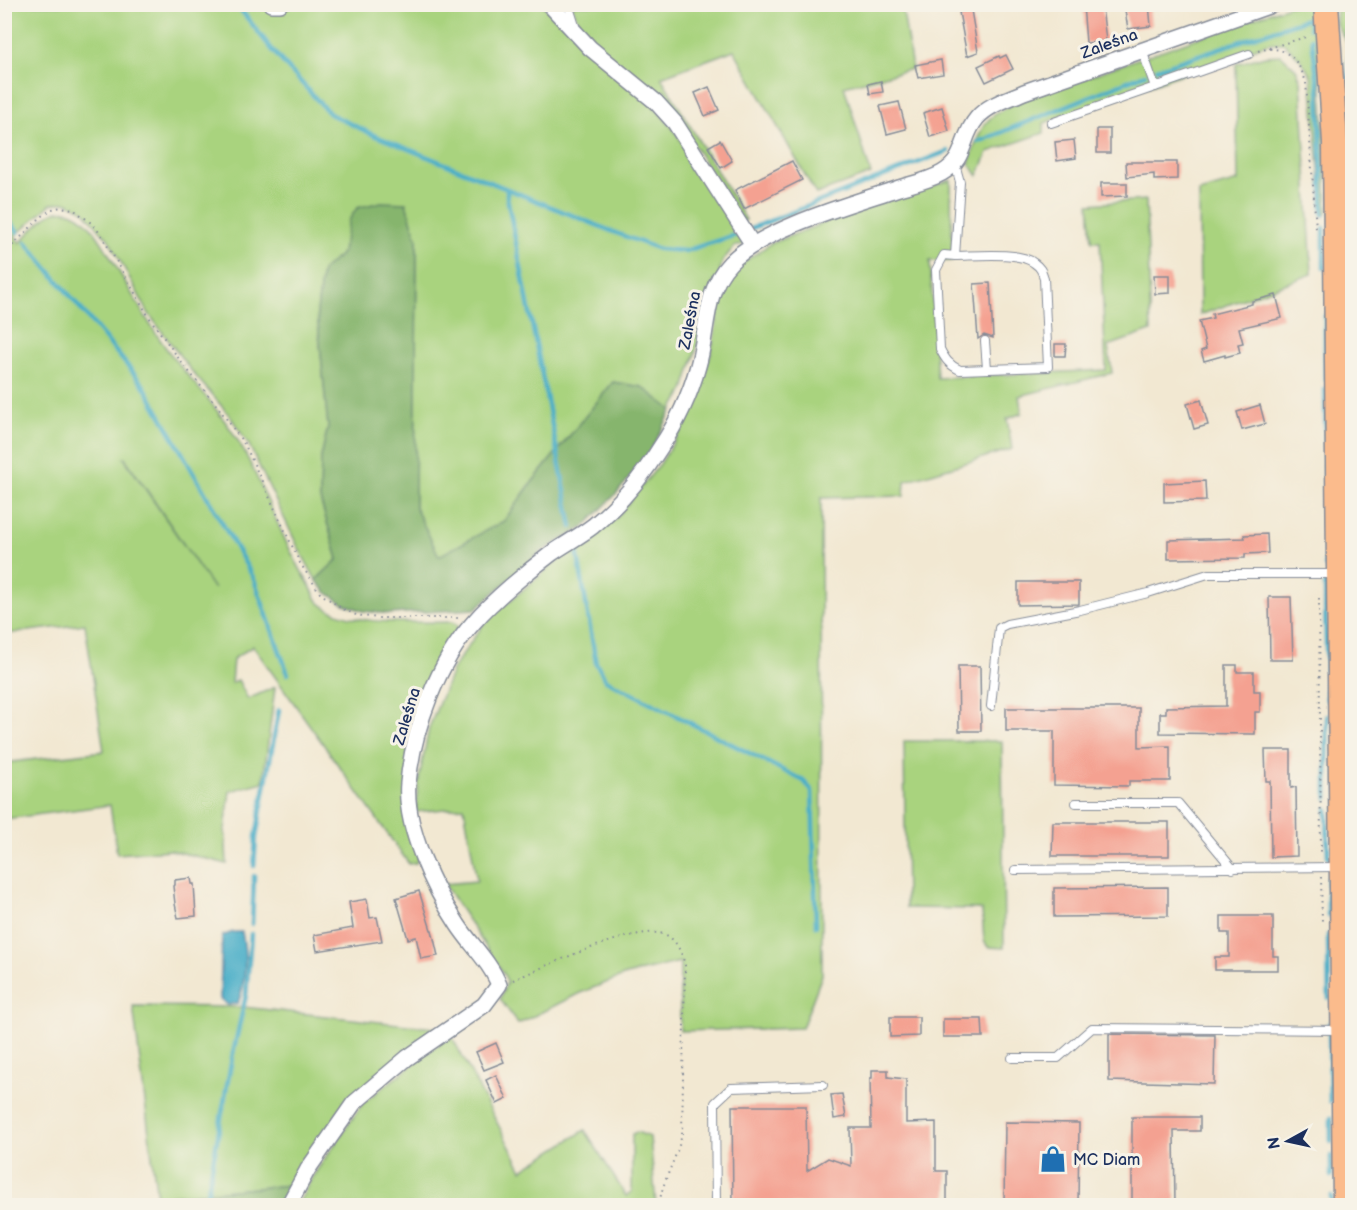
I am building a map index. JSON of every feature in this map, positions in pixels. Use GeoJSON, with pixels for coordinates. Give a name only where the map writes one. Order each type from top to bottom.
{"type":"FeatureCollection","features":[{"type":"Feature","properties":{"kind":"main road"},"geometry":{"type":"LineString","coordinates":[[1326,4],[1345,246],[1329,574],[1331,867],[1346,945],[1343,1030],[1345,1206]]}},
{"type":"Feature","properties":{"kind":"street"},"geometry":{"type":"LineString","coordinates":[[271,4],[280,4]]}},
{"type":"Feature","properties":{"kind":"street"},"geometry":{"type":"LineString","coordinates":[[549,4],[590,48],[656,102],[675,123],[753,245]]}},
{"type":"Feature","properties":{"kind":"street","name":"Zaleśna"},"geometry":{"type":"LineString","coordinates":[[499,985],[494,972],[457,923],[439,891],[424,858],[408,807],[408,784],[421,722],[442,669],[474,621],[552,554],[591,528],[612,510],[673,429],[698,367],[716,280],[734,259],[753,245],[830,211],[938,175],[955,164],[970,128],[979,116],[992,106],[1024,92],[1274,4]]}},
{"type":"Feature","properties":{"kind":"street"},"geometry":{"type":"LineString","coordinates":[[288,1206],[308,1169],[354,1103],[407,1058],[484,1005],[499,985]]}},
{"type":"Feature","properties":{"kind":"lane"},"geometry":{"type":"LineString","coordinates":[[568,4],[576,27],[575,32]]}},
{"type":"Feature","properties":{"kind":"lane"},"geometry":{"type":"LineString","coordinates":[[1142,50],[1155,87]]}},
{"type":"Feature","properties":{"kind":"lane"},"geometry":{"type":"LineString","coordinates":[[1051,123],[1249,54]]}},
{"type":"Feature","properties":{"kind":"lane"},"geometry":{"type":"LineString","coordinates":[[955,164],[960,182],[955,256]]}},
{"type":"Feature","properties":{"kind":"lane"},"geometry":{"type":"LineString","coordinates":[[944,255],[955,256],[1021,257],[1033,261],[1041,269],[1044,279],[1047,367],[960,370],[944,358],[940,349],[936,270],[944,255]]}},
{"type":"Feature","properties":{"kind":"lane"},"geometry":{"type":"LineString","coordinates":[[985,341],[987,369]]}},
{"type":"Feature","properties":{"kind":"lane"},"geometry":{"type":"LineString","coordinates":[[991,706],[999,628],[1007,624],[1148,593],[1208,574],[1329,574]]}},
{"type":"Feature","properties":{"kind":"lane"},"geometry":{"type":"LineString","coordinates":[[1076,803],[1179,803],[1233,869]]}},
{"type":"Feature","properties":{"kind":"lane"},"geometry":{"type":"LineString","coordinates":[[1015,870],[1331,867]]}},
{"type":"Feature","properties":{"kind":"lane"},"geometry":{"type":"LineString","coordinates":[[1012,1058],[1058,1058],[1092,1028],[1343,1030]]}},
{"type":"Feature","properties":{"kind":"lane"},"geometry":{"type":"LineString","coordinates":[[716,1206],[715,1103],[730,1088],[823,1085]]}},
{"type":"Feature","properties":{"kind":"path"},"geometry":{"type":"LineString","coordinates":[[1249,54],[1327,32]]}},
{"type":"Feature","properties":{"kind":"path"},"geometry":{"type":"LineString","coordinates":[[1267,48],[1280,50],[1295,60],[1306,82],[1316,234]]}},
{"type":"Feature","properties":{"kind":"path"},"geometry":{"type":"LineString","coordinates":[[4,254],[52,209],[61,207],[74,209],[100,233],[149,317],[245,445],[300,563],[320,593],[341,608],[356,615],[395,619],[455,616],[474,621]]}},
{"type":"Feature","properties":{"kind":"path"},"geometry":{"type":"LineString","coordinates":[[1329,574],[1331,867],[1323,925],[1346,945]]}},
{"type":"Feature","properties":{"kind":"path"},"geometry":{"type":"LineString","coordinates":[[499,985],[597,946],[642,934],[657,932],[668,936],[676,945],[685,966],[682,1134],[678,1153],[663,1186],[659,1206]]}},
{"type":"Feature","properties":{"kind":"green space"},"geometry":{"type":"Polygon","coordinates":[[[263,4],[281,9],[300,4],[543,5],[646,97],[675,131],[743,241],[743,244],[734,247],[723,260],[684,390],[672,410],[642,387],[613,382],[504,521],[439,557],[415,508],[417,239],[349,221],[343,252],[322,271],[317,312],[328,427],[321,457],[320,499],[338,559],[316,580],[249,445],[230,416],[189,368],[149,314],[109,240],[83,210],[66,202],[51,204],[15,236],[20,243],[47,216],[60,211],[74,213],[92,229],[161,341],[216,409],[241,446],[290,550],[320,603],[332,611],[364,620],[452,622],[458,626],[408,751],[419,858],[416,863],[409,864],[253,646],[233,659],[231,683],[238,680],[248,699],[275,687],[263,782],[230,791],[225,829],[227,864],[171,850],[117,854],[110,805],[5,819],[4,763],[104,751],[85,624],[5,634],[5,5],[263,4]],[[124,458],[214,589],[125,458],[124,458]]]}},
{"type":"Feature","properties":{"kind":"green space"},"geometry":{"type":"Polygon","coordinates":[[[572,5],[902,5],[912,69],[844,86],[871,174],[816,194],[734,50],[661,77],[746,220],[742,222],[685,131],[593,46],[580,28],[572,5]]]}},
{"type":"Feature","properties":{"kind":"green space"},"geometry":{"type":"Polygon","coordinates":[[[1291,5],[1308,5],[1313,17],[1317,40],[1326,170],[1327,213],[1323,215],[1311,76],[1301,60],[1284,43],[1269,43],[1044,123],[1044,133],[988,152],[978,176],[969,163],[981,130],[986,123],[1000,111],[1024,99],[1291,5]]]}},
{"type":"Feature","properties":{"kind":"green space"},"geometry":{"type":"Polygon","coordinates":[[[1337,5],[1350,5],[1349,46],[1336,24],[1337,5]]]}},
{"type":"Feature","properties":{"kind":"green space"},"geometry":{"type":"Polygon","coordinates":[[[1281,55],[1296,69],[1301,81],[1312,274],[1200,315],[1199,192],[1238,181],[1236,64],[1265,56],[1281,55]]]}},
{"type":"Feature","properties":{"kind":"green space"},"geometry":{"type":"Polygon","coordinates":[[[951,180],[952,261],[930,261],[937,378],[1106,370],[1100,241],[1092,241],[1089,204],[1146,200],[1151,331],[1108,346],[1112,373],[1019,396],[1022,413],[1007,419],[1012,449],[905,481],[904,496],[821,498],[822,975],[802,1028],[680,1031],[680,962],[626,975],[580,993],[518,1024],[500,999],[507,982],[504,974],[444,884],[477,881],[464,807],[416,812],[418,784],[429,728],[453,668],[485,622],[563,556],[577,550],[615,519],[660,464],[687,421],[711,353],[722,293],[734,269],[770,244],[849,213],[951,180]]]}},
{"type":"Feature","properties":{"kind":"green space"},"geometry":{"type":"Polygon","coordinates":[[[381,202],[406,203],[417,239],[415,507],[439,556],[504,521],[613,382],[642,387],[672,410],[648,456],[583,528],[542,551],[475,609],[390,614],[363,611],[344,604],[326,592],[316,580],[338,559],[320,499],[321,457],[328,427],[317,312],[322,271],[343,252],[349,220],[357,208],[381,202]]]}},
{"type":"Feature","properties":{"kind":"green space"},"geometry":{"type":"Polygon","coordinates":[[[904,741],[1002,741],[1004,948],[988,947],[984,941],[982,910],[906,908],[904,741]]]}},
{"type":"Feature","properties":{"kind":"green space"},"geometry":{"type":"Polygon","coordinates":[[[133,1006],[243,1007],[435,1028],[348,1101],[290,1185],[157,1197],[133,1006]]]}},
{"type":"Feature","properties":{"kind":"green space"},"geometry":{"type":"Polygon","coordinates":[[[451,1035],[522,1170],[585,1130],[626,1196],[632,1191],[632,1134],[637,1132],[650,1137],[656,1205],[297,1206],[313,1176],[363,1103],[451,1035]]]}},
{"type":"Feature","properties":{"kind":"green space"},"geometry":{"type":"Polygon","coordinates":[[[290,1185],[281,1205],[158,1205],[157,1197],[290,1185]]]}},
{"type":"Feature","properties":{"kind":"water"},"geometry":{"type":"Polygon","coordinates":[[[242,932],[245,968],[238,1003],[228,1005],[220,999],[222,936],[242,932]]]}},
{"type":"Feature","properties":{"kind":"building"},"geometry":{"type":"Polygon","coordinates":[[[1083,4],[1102,6],[1106,41],[1086,43],[1083,4]]]}},
{"type":"Feature","properties":{"kind":"building"},"geometry":{"type":"Polygon","coordinates":[[[1124,4],[1149,4],[1151,26],[1128,29],[1124,4]]]}},
{"type":"Feature","properties":{"kind":"building"},"geometry":{"type":"Polygon","coordinates":[[[971,10],[978,52],[967,56],[959,12],[971,10]]]}},
{"type":"Feature","properties":{"kind":"building"},"geometry":{"type":"Polygon","coordinates":[[[1006,55],[1013,69],[986,82],[978,66],[1006,55]]]}},
{"type":"Feature","properties":{"kind":"building"},"geometry":{"type":"Polygon","coordinates":[[[941,60],[943,74],[918,78],[915,65],[941,60]]]}},
{"type":"Feature","properties":{"kind":"building"},"geometry":{"type":"Polygon","coordinates":[[[881,81],[883,92],[870,94],[868,84],[881,81]]]}},
{"type":"Feature","properties":{"kind":"building"},"geometry":{"type":"Polygon","coordinates":[[[709,87],[719,110],[705,116],[695,93],[709,87]]]}},
{"type":"Feature","properties":{"kind":"building"},"geometry":{"type":"Polygon","coordinates":[[[899,102],[906,129],[887,134],[880,106],[899,102]]]}},
{"type":"Feature","properties":{"kind":"building"},"geometry":{"type":"Polygon","coordinates":[[[942,107],[949,131],[930,137],[923,113],[942,107]]]}},
{"type":"Feature","properties":{"kind":"building"},"geometry":{"type":"Polygon","coordinates":[[[1097,129],[1110,129],[1110,153],[1097,153],[1097,129]]]}},
{"type":"Feature","properties":{"kind":"building"},"geometry":{"type":"Polygon","coordinates":[[[720,140],[732,161],[721,168],[708,147],[720,140]]]}},
{"type":"Feature","properties":{"kind":"building"},"geometry":{"type":"Polygon","coordinates":[[[1074,140],[1076,158],[1057,161],[1055,142],[1074,140]]]}},
{"type":"Feature","properties":{"kind":"building"},"geometry":{"type":"Polygon","coordinates":[[[792,161],[802,180],[744,209],[735,190],[792,161]]]}},
{"type":"Feature","properties":{"kind":"building"},"geometry":{"type":"Polygon","coordinates":[[[1126,162],[1177,162],[1177,179],[1154,180],[1154,174],[1127,177],[1126,162]]]}},
{"type":"Feature","properties":{"kind":"building"},"geometry":{"type":"Polygon","coordinates":[[[1101,183],[1127,183],[1127,196],[1101,197],[1101,183]]]}},
{"type":"Feature","properties":{"kind":"building"},"geometry":{"type":"Polygon","coordinates":[[[1154,275],[1170,275],[1170,293],[1155,294],[1154,275]]]}},
{"type":"Feature","properties":{"kind":"building"},"geometry":{"type":"Polygon","coordinates":[[[990,283],[993,338],[984,335],[978,339],[974,284],[990,283]]]}},
{"type":"Feature","properties":{"kind":"building"},"geometry":{"type":"Polygon","coordinates":[[[1276,295],[1282,318],[1239,328],[1243,343],[1238,344],[1240,353],[1204,361],[1201,351],[1206,349],[1199,321],[1213,318],[1212,314],[1276,295]]]}},
{"type":"Feature","properties":{"kind":"building"},"geometry":{"type":"Polygon","coordinates":[[[1055,344],[1066,344],[1065,356],[1055,356],[1055,344]]]}},
{"type":"Feature","properties":{"kind":"building"},"geometry":{"type":"Polygon","coordinates":[[[1201,400],[1208,425],[1194,429],[1187,404],[1201,400]]]}},
{"type":"Feature","properties":{"kind":"building"},"geometry":{"type":"Polygon","coordinates":[[[1260,405],[1265,424],[1242,430],[1237,412],[1260,405]]]}},
{"type":"Feature","properties":{"kind":"building"},"geometry":{"type":"Polygon","coordinates":[[[1205,481],[1206,501],[1164,502],[1164,483],[1205,481]]]}},
{"type":"Feature","properties":{"kind":"building"},"geometry":{"type":"Polygon","coordinates":[[[1267,534],[1268,553],[1245,554],[1245,558],[1168,559],[1168,540],[1245,538],[1244,535],[1267,534]]]}},
{"type":"Feature","properties":{"kind":"building"},"geometry":{"type":"Polygon","coordinates":[[[1018,582],[1079,582],[1079,604],[1018,605],[1018,582]]]}},
{"type":"Feature","properties":{"kind":"building"},"geometry":{"type":"Polygon","coordinates":[[[1269,597],[1291,597],[1293,660],[1270,660],[1269,597]]]}},
{"type":"Feature","properties":{"kind":"building"},"geometry":{"type":"Polygon","coordinates":[[[1226,665],[1237,665],[1237,672],[1254,672],[1254,691],[1260,691],[1260,712],[1255,712],[1255,734],[1160,733],[1160,713],[1166,713],[1166,707],[1226,706],[1226,665]]]}},
{"type":"Feature","properties":{"kind":"building"},"geometry":{"type":"Polygon","coordinates":[[[958,666],[980,666],[981,731],[959,731],[958,666]]]}},
{"type":"Feature","properties":{"kind":"building"},"geometry":{"type":"Polygon","coordinates":[[[1006,708],[1139,708],[1139,747],[1170,746],[1170,781],[1129,781],[1129,786],[1054,785],[1054,731],[1006,731],[1006,708]]]}},
{"type":"Feature","properties":{"kind":"building"},"geometry":{"type":"Polygon","coordinates":[[[1265,750],[1291,750],[1291,788],[1296,787],[1297,856],[1271,857],[1270,781],[1266,781],[1265,750]]]}},
{"type":"Feature","properties":{"kind":"building"},"geometry":{"type":"Polygon","coordinates":[[[1053,822],[1169,822],[1169,856],[1052,856],[1053,822]]]}},
{"type":"Feature","properties":{"kind":"building"},"geometry":{"type":"Polygon","coordinates":[[[191,878],[194,884],[196,916],[178,918],[173,886],[175,880],[191,878]]]}},
{"type":"Feature","properties":{"kind":"building"},"geometry":{"type":"Polygon","coordinates":[[[1168,887],[1168,916],[1054,917],[1054,888],[1168,887]]]}},
{"type":"Feature","properties":{"kind":"building"},"geometry":{"type":"Polygon","coordinates":[[[419,891],[438,956],[421,959],[416,937],[408,939],[396,898],[419,891]]]}},
{"type":"Feature","properties":{"kind":"building"},"geometry":{"type":"Polygon","coordinates":[[[367,899],[370,918],[377,917],[382,941],[317,951],[314,935],[353,928],[349,902],[367,899]]]}},
{"type":"Feature","properties":{"kind":"building"},"geometry":{"type":"Polygon","coordinates":[[[1221,916],[1273,916],[1273,956],[1278,956],[1278,970],[1215,970],[1215,957],[1229,957],[1229,933],[1221,933],[1221,916]]]}},
{"type":"Feature","properties":{"kind":"building"},"geometry":{"type":"Polygon","coordinates":[[[890,1017],[919,1017],[919,1036],[890,1037],[890,1017]]]}},
{"type":"Feature","properties":{"kind":"building"},"geometry":{"type":"Polygon","coordinates":[[[943,1019],[982,1019],[983,1037],[943,1037],[943,1019]]]}},
{"type":"Feature","properties":{"kind":"building"},"geometry":{"type":"Polygon","coordinates":[[[1109,1034],[1215,1035],[1214,1084],[1109,1081],[1109,1034]]]}},
{"type":"Feature","properties":{"kind":"building"},"geometry":{"type":"Polygon","coordinates":[[[496,1043],[504,1062],[484,1070],[476,1052],[496,1043]]]}},
{"type":"Feature","properties":{"kind":"building"},"geometry":{"type":"Polygon","coordinates":[[[872,1070],[888,1070],[888,1077],[906,1079],[906,1123],[936,1122],[936,1171],[947,1171],[947,1202],[903,1203],[903,1206],[876,1206],[876,1203],[733,1206],[732,1106],[806,1106],[807,1171],[828,1158],[851,1166],[850,1128],[871,1128],[870,1078],[872,1078],[872,1070]]]}},
{"type":"Feature","properties":{"kind":"building"},"geometry":{"type":"Polygon","coordinates":[[[496,1075],[507,1099],[497,1104],[486,1080],[496,1075]]]}},
{"type":"Feature","properties":{"kind":"building"},"geometry":{"type":"Polygon","coordinates":[[[842,1094],[846,1117],[834,1119],[831,1095],[842,1094]]]}},
{"type":"Feature","properties":{"kind":"building"},"geometry":{"type":"Polygon","coordinates":[[[1132,1117],[1200,1117],[1200,1131],[1174,1131],[1175,1206],[1132,1206],[1132,1117]]]}},
{"type":"Feature","properties":{"kind":"building"},"geometry":{"type":"Polygon","coordinates":[[[1005,1122],[1079,1123],[1078,1206],[1004,1206],[1005,1122]]]}},
{"type":"Feature","properties":{"kind":"waterway"},"geometry":{"type":"LineString","coordinates":[[236,4],[278,57],[330,114],[376,136],[659,249],[685,251],[739,234]]}},
{"type":"Feature","properties":{"kind":"waterway"},"geometry":{"type":"LineString","coordinates":[[1347,11],[1349,46]]}},
{"type":"Feature","properties":{"kind":"waterway"},"geometry":{"type":"LineString","coordinates":[[1157,69],[1313,17]]}},
{"type":"Feature","properties":{"kind":"waterway"},"geometry":{"type":"LineString","coordinates":[[1309,18],[1310,28]]}},
{"type":"Feature","properties":{"kind":"waterway"},"geometry":{"type":"LineString","coordinates":[[1312,39],[1319,92],[1323,215]]}},
{"type":"Feature","properties":{"kind":"waterway"},"geometry":{"type":"LineString","coordinates":[[1349,56],[1352,213]]}},
{"type":"Feature","properties":{"kind":"waterway"},"geometry":{"type":"LineString","coordinates":[[978,142],[1145,74]]}},
{"type":"Feature","properties":{"kind":"waterway"},"geometry":{"type":"LineString","coordinates":[[752,228],[948,151]]}},
{"type":"Feature","properties":{"kind":"waterway"},"geometry":{"type":"LineString","coordinates":[[507,189],[572,527]]}},
{"type":"Feature","properties":{"kind":"waterway"},"geometry":{"type":"LineString","coordinates":[[4,215],[18,232]]}},
{"type":"Feature","properties":{"kind":"waterway"},"geometry":{"type":"LineString","coordinates":[[1324,228],[1324,268]]}},
{"type":"Feature","properties":{"kind":"waterway"},"geometry":{"type":"LineString","coordinates":[[1351,230],[1352,238]]}},
{"type":"Feature","properties":{"kind":"waterway"},"geometry":{"type":"LineString","coordinates":[[26,242],[144,386],[253,577],[288,674]]}},
{"type":"Feature","properties":{"kind":"waterway"},"geometry":{"type":"LineString","coordinates":[[1352,251],[1352,291]]}},
{"type":"Feature","properties":{"kind":"waterway"},"geometry":{"type":"LineString","coordinates":[[1352,307],[1352,351]]}},
{"type":"Feature","properties":{"kind":"waterway"},"geometry":{"type":"LineString","coordinates":[[1325,316],[1325,379]]}},
{"type":"Feature","properties":{"kind":"waterway"},"geometry":{"type":"LineString","coordinates":[[1325,389],[1326,499]]}},
{"type":"Feature","properties":{"kind":"waterway"},"geometry":{"type":"LineString","coordinates":[[1325,566],[1326,516]]}},
{"type":"Feature","properties":{"kind":"waterway"},"geometry":{"type":"LineString","coordinates":[[577,550],[596,663],[606,680],[804,781],[812,791],[816,926]]}},
{"type":"Feature","properties":{"kind":"waterway"},"geometry":{"type":"LineString","coordinates":[[1325,583],[1327,700]]}},
{"type":"Feature","properties":{"kind":"waterway"},"geometry":{"type":"LineString","coordinates":[[254,866],[256,837],[279,710]]}},
{"type":"Feature","properties":{"kind":"waterway"},"geometry":{"type":"LineString","coordinates":[[1327,716],[1327,798]]}},
{"type":"Feature","properties":{"kind":"waterway"},"geometry":{"type":"LineString","coordinates":[[1327,809],[1328,857]]}},
{"type":"Feature","properties":{"kind":"waterway"},"geometry":{"type":"LineString","coordinates":[[252,924],[254,876]]}},
{"type":"Feature","properties":{"kind":"waterway"},"geometry":{"type":"LineString","coordinates":[[1328,878],[1328,915]]}},
{"type":"Feature","properties":{"kind":"waterway"},"geometry":{"type":"LineString","coordinates":[[205,1206],[246,995],[251,934]]}},
{"type":"Feature","properties":{"kind":"waterway"},"geometry":{"type":"LineString","coordinates":[[1328,935],[1329,998]]}},
{"type":"Feature","properties":{"kind":"waterway"},"geometry":{"type":"LineString","coordinates":[[1329,1024],[1330,1102]]}},
{"type":"Feature","properties":{"kind":"waterway"},"geometry":{"type":"LineString","coordinates":[[1331,1118],[1331,1142]]}},
{"type":"Feature","properties":{"kind":"waterway"},"geometry":{"type":"LineString","coordinates":[[1331,1156],[1331,1176]]}},
{"type":"Feature","properties":{"kind":"waterway"},"geometry":{"type":"LineString","coordinates":[[1331,1197],[1332,1206]]}},
{"type":"Feature","properties":{"kind":"place","name":"MC Diam"},"geometry":{"type":"Point","coordinates":[1053,1159]}}]}
